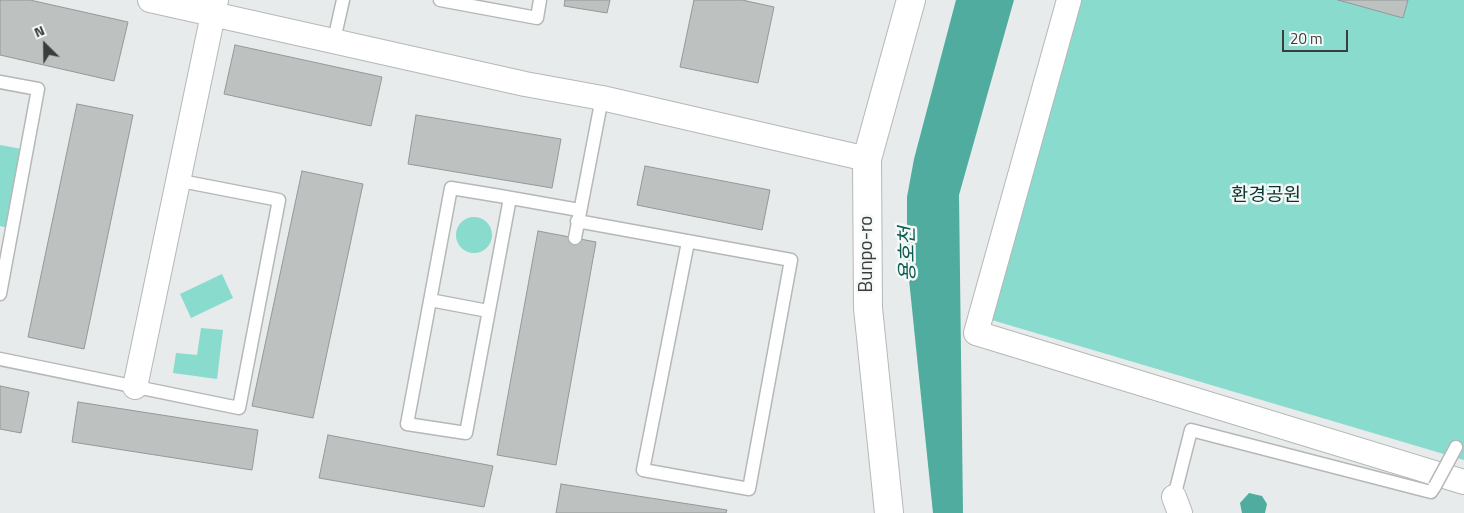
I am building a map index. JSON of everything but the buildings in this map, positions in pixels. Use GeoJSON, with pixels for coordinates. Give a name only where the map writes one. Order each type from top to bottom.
{"type":"FeatureCollection","features":[{"type":"Feature","properties":{"kind":"main road","name":"Bunpo-ro"},"geometry":{"type":"LineString","coordinates":[[886,507],[868,308],[867,159],[911,0]]}},
{"type":"Feature","properties":{"kind":"street"},"geometry":{"type":"LineString","coordinates":[[150,0],[214,7],[334,40],[525,84],[602,98],[867,159]]}},
{"type":"Feature","properties":{"kind":"street"},"geometry":{"type":"LineString","coordinates":[[1068,0],[976,333],[1464,482]]}},
{"type":"Feature","properties":{"kind":"street"},"geometry":{"type":"LineString","coordinates":[[135,387],[176,180],[214,7]]}},
{"type":"Feature","properties":{"kind":"lane"},"geometry":{"type":"LineString","coordinates":[[334,40],[343,0]]}},
{"type":"Feature","properties":{"kind":"lane"},"geometry":{"type":"LineString","coordinates":[[440,0],[537,18],[540,0]]}},
{"type":"Feature","properties":{"kind":"lane"},"geometry":{"type":"LineString","coordinates":[[0,82],[38,90],[6,227],[1,286]]}},
{"type":"Feature","properties":{"kind":"lane"},"geometry":{"type":"LineString","coordinates":[[575,238],[602,98]]}},
{"type":"Feature","properties":{"kind":"lane"},"geometry":{"type":"LineString","coordinates":[[0,359],[239,408],[280,200],[176,180]]}},
{"type":"Feature","properties":{"kind":"lane"},"geometry":{"type":"LineString","coordinates":[[510,198],[466,433],[407,424],[451,188],[510,198],[688,242],[791,260],[749,489],[643,470],[688,242]]}},
{"type":"Feature","properties":{"kind":"lane"},"geometry":{"type":"LineString","coordinates":[[430,300],[488,311]]}},
{"type":"Feature","properties":{"kind":"lane"},"geometry":{"type":"LineString","coordinates":[[1177,505],[1191,430],[1431,492],[1456,447]]}},
{"type":"Feature","properties":{"kind":"green space","name":"환경공원"},"geometry":{"type":"Polygon","coordinates":[[[1081,0],[1464,0],[1464,460],[985,318],[1081,0]]]}},
{"type":"Feature","properties":{"kind":"green space"},"geometry":{"type":"Polygon","coordinates":[[[0,145],[27,150],[12,229],[0,226],[0,145]]]}},
{"type":"Feature","properties":{"kind":"green space"},"geometry":{"type":"Polygon","coordinates":[[[474,217],[487,222],[492,235],[487,248],[474,253],[461,248],[456,235],[461,222],[474,217]]]}},
{"type":"Feature","properties":{"kind":"green space"},"geometry":{"type":"Polygon","coordinates":[[[222,274],[233,298],[191,318],[180,294],[222,274]]]}},
{"type":"Feature","properties":{"kind":"green space"},"geometry":{"type":"Polygon","coordinates":[[[201,328],[223,330],[217,379],[173,373],[176,353],[197,355],[201,328]]]}},
{"type":"Feature","properties":{"kind":"water","name":"용호천"},"geometry":{"type":"Polygon","coordinates":[[[956,0],[1014,0],[959,195],[963,513],[933,513],[907,260],[907,197],[914,159],[956,0]]]}},
{"type":"Feature","properties":{"kind":"water"},"geometry":{"type":"Polygon","coordinates":[[[1249,493],[1262,496],[1267,504],[1265,513],[1242,513],[1240,503],[1249,493]]]}}]}
